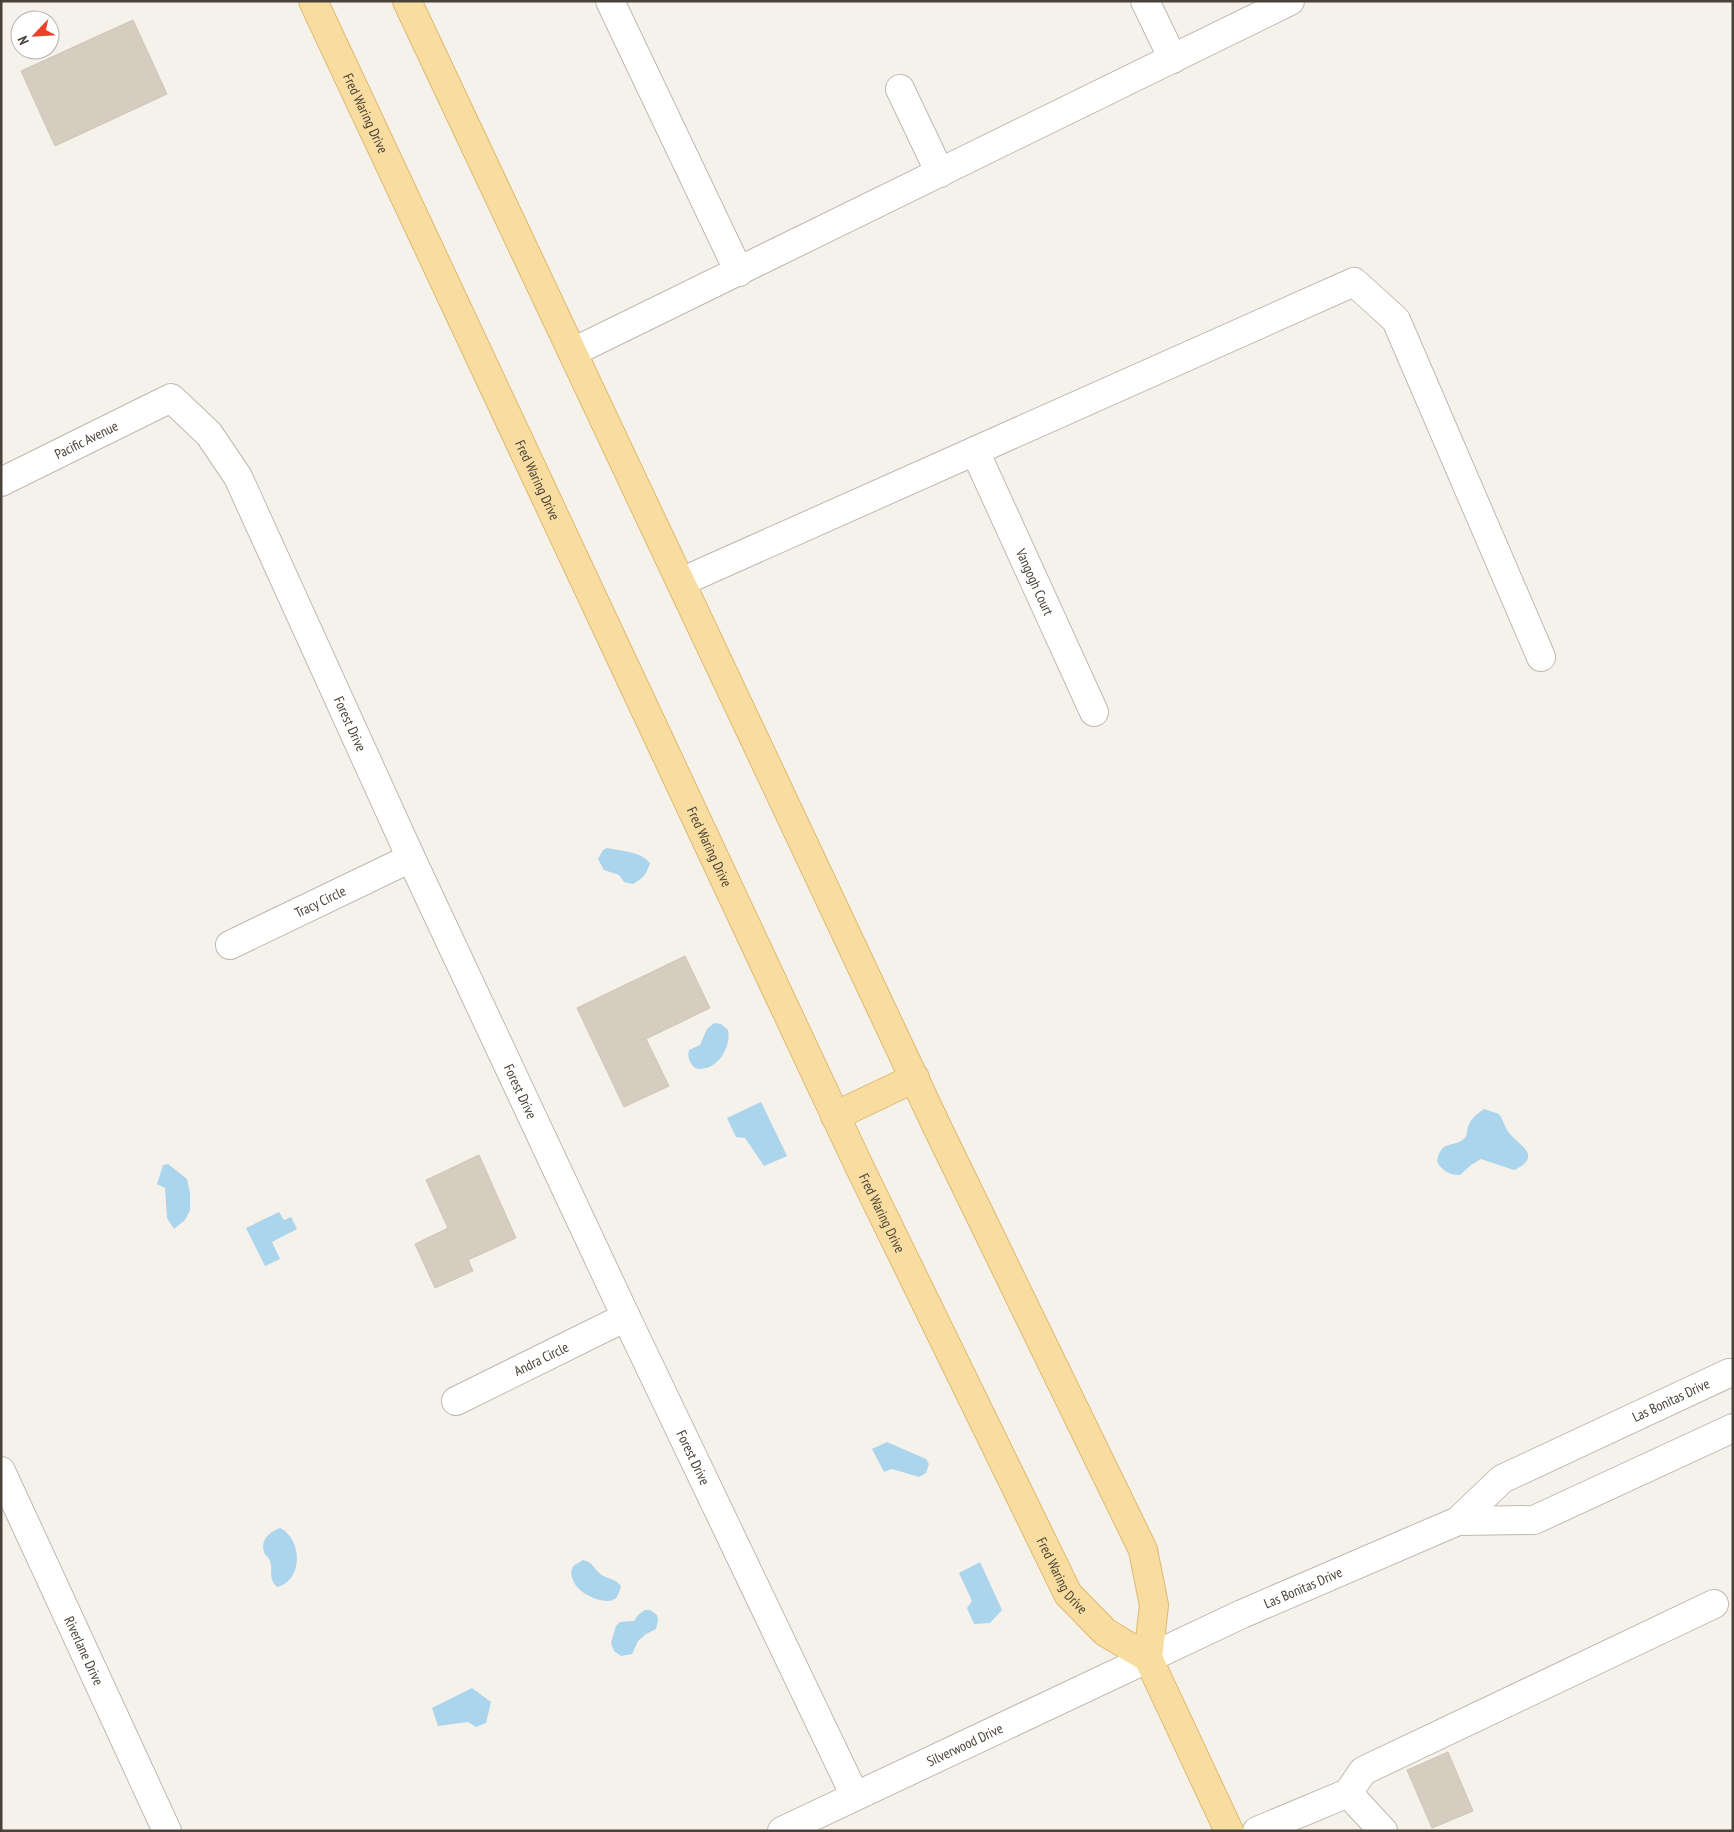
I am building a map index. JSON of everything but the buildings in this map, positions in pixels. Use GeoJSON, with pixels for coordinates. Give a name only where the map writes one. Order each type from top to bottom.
{"type":"FeatureCollection","features":[{"type":"Feature","properties":{"kind":"main road","name":"Fred Waring Drive"},"geometry":{"type":"LineString","coordinates":[[313,1],[835,1116],[1068,1594],[1105,1632],[1148,1658]]}},
{"type":"Feature","properties":{"kind":"main road"},"geometry":{"type":"LineString","coordinates":[[407,1],[915,1078],[1143,1550],[1154,1605],[1148,1658],[1229,1831]]}},
{"type":"Feature","properties":{"kind":"main road"},"geometry":{"type":"LineString","coordinates":[[835,1116],[915,1078]]}},
{"type":"Feature","properties":{"kind":"street"},"geometry":{"type":"LineString","coordinates":[[610,1],[739,272]]}},
{"type":"Feature","properties":{"kind":"street"},"geometry":{"type":"LineString","coordinates":[[1145,1],[1172,59]]}},
{"type":"Feature","properties":{"kind":"street"},"geometry":{"type":"LineString","coordinates":[[572,352],[1290,1]]}},
{"type":"Feature","properties":{"kind":"street"},"geometry":{"type":"LineString","coordinates":[[900,88],[940,173]]}},
{"type":"Feature","properties":{"kind":"street"},"geometry":{"type":"LineString","coordinates":[[681,582],[1354,282],[1396,320],[1541,657]]}},
{"type":"Feature","properties":{"kind":"street","name":"Pacific Avenue"},"geometry":{"type":"LineString","coordinates":[[1,482],[171,398]]}},
{"type":"Feature","properties":{"kind":"street","name":"Forest Drive"},"geometry":{"type":"LineString","coordinates":[[171,398],[209,434],[238,477],[411,858],[626,1317],[855,1796]]}},
{"type":"Feature","properties":{"kind":"street","name":"Vangogh Court"},"geometry":{"type":"LineString","coordinates":[[975,451],[1094,712]]}},
{"type":"Feature","properties":{"kind":"street","name":"Tracy Circle"},"geometry":{"type":"LineString","coordinates":[[230,945],[411,858]]}},
{"type":"Feature","properties":{"kind":"street","name":"Andra Circle"},"geometry":{"type":"LineString","coordinates":[[456,1401],[626,1317]]}},
{"type":"Feature","properties":{"kind":"street","name":"Las Bonitas Drive"},"geometry":{"type":"LineString","coordinates":[[1148,1658],[1242,1614],[1458,1521],[1502,1479],[1729,1373],[1733,1374]]}},
{"type":"Feature","properties":{"kind":"street","name":"Las Bonitas Drive"},"geometry":{"type":"LineString","coordinates":[[1458,1521],[1534,1520],[1733,1428]]}},
{"type":"Feature","properties":{"kind":"street","name":"Riverlane Drive"},"geometry":{"type":"LineString","coordinates":[[1,1471],[167,1831]]}},
{"type":"Feature","properties":{"kind":"street"},"geometry":{"type":"LineString","coordinates":[[1257,1831],[1348,1793],[1362,1771],[1714,1604]]}},
{"type":"Feature","properties":{"kind":"street","name":"Silverwood Drive"},"geometry":{"type":"LineString","coordinates":[[782,1831],[814,1824],[855,1796],[1148,1658]]}},
{"type":"Feature","properties":{"kind":"street"},"geometry":{"type":"LineString","coordinates":[[1348,1793],[1383,1831]]}},
{"type":"Feature","properties":{"kind":"water"},"geometry":{"type":"Polygon","coordinates":[[[607,848],[630,852],[646,859],[650,863],[644,875],[633,884],[624,882],[619,875],[604,870],[598,859],[603,850],[607,848]]]}},
{"type":"Feature","properties":{"kind":"water"},"geometry":{"type":"Polygon","coordinates":[[[714,1023],[721,1024],[728,1030],[729,1037],[725,1052],[721,1058],[709,1067],[695,1068],[689,1060],[689,1050],[700,1045],[707,1029],[714,1023]]]}},
{"type":"Feature","properties":{"kind":"water"},"geometry":{"type":"Polygon","coordinates":[[[761,1102],[787,1156],[764,1166],[745,1138],[736,1137],[727,1118],[761,1102]]]}},
{"type":"Feature","properties":{"kind":"water"},"geometry":{"type":"Polygon","coordinates":[[[1484,1109],[1499,1114],[1509,1133],[1527,1152],[1527,1161],[1514,1170],[1481,1159],[1460,1175],[1447,1172],[1437,1162],[1439,1155],[1445,1147],[1465,1138],[1471,1121],[1484,1109]]]}},
{"type":"Feature","properties":{"kind":"water"},"geometry":{"type":"Polygon","coordinates":[[[168,1164],[187,1179],[190,1193],[190,1210],[185,1220],[174,1229],[167,1218],[165,1188],[157,1184],[163,1165],[168,1164]]]}},
{"type":"Feature","properties":{"kind":"water"},"geometry":{"type":"Polygon","coordinates":[[[279,1212],[284,1220],[291,1217],[297,1229],[272,1242],[280,1259],[265,1266],[246,1228],[279,1212]]]}},
{"type":"Feature","properties":{"kind":"water"},"geometry":{"type":"Polygon","coordinates":[[[887,1442],[926,1459],[929,1464],[926,1473],[919,1477],[892,1469],[884,1472],[872,1449],[887,1442]]]}},
{"type":"Feature","properties":{"kind":"water"},"geometry":{"type":"Polygon","coordinates":[[[280,1528],[288,1533],[293,1541],[297,1559],[292,1577],[286,1583],[277,1587],[273,1581],[270,1561],[265,1553],[263,1543],[267,1537],[280,1528]]]}},
{"type":"Feature","properties":{"kind":"water"},"geometry":{"type":"Polygon","coordinates":[[[583,1560],[590,1563],[599,1573],[616,1581],[621,1586],[616,1598],[607,1601],[596,1599],[581,1591],[573,1581],[571,1573],[573,1566],[583,1560]]]}},
{"type":"Feature","properties":{"kind":"water"},"geometry":{"type":"Polygon","coordinates":[[[980,1562],[1002,1610],[990,1623],[974,1624],[967,1608],[972,1601],[959,1573],[980,1562]]]}},
{"type":"Feature","properties":{"kind":"water"},"geometry":{"type":"Polygon","coordinates":[[[645,1610],[650,1610],[657,1615],[656,1629],[638,1641],[632,1654],[621,1656],[614,1651],[611,1643],[616,1626],[620,1622],[634,1621],[645,1610]]]}},
{"type":"Feature","properties":{"kind":"water"},"geometry":{"type":"Polygon","coordinates":[[[472,1688],[491,1702],[486,1723],[476,1727],[468,1722],[438,1726],[432,1708],[472,1688]]]}}]}
